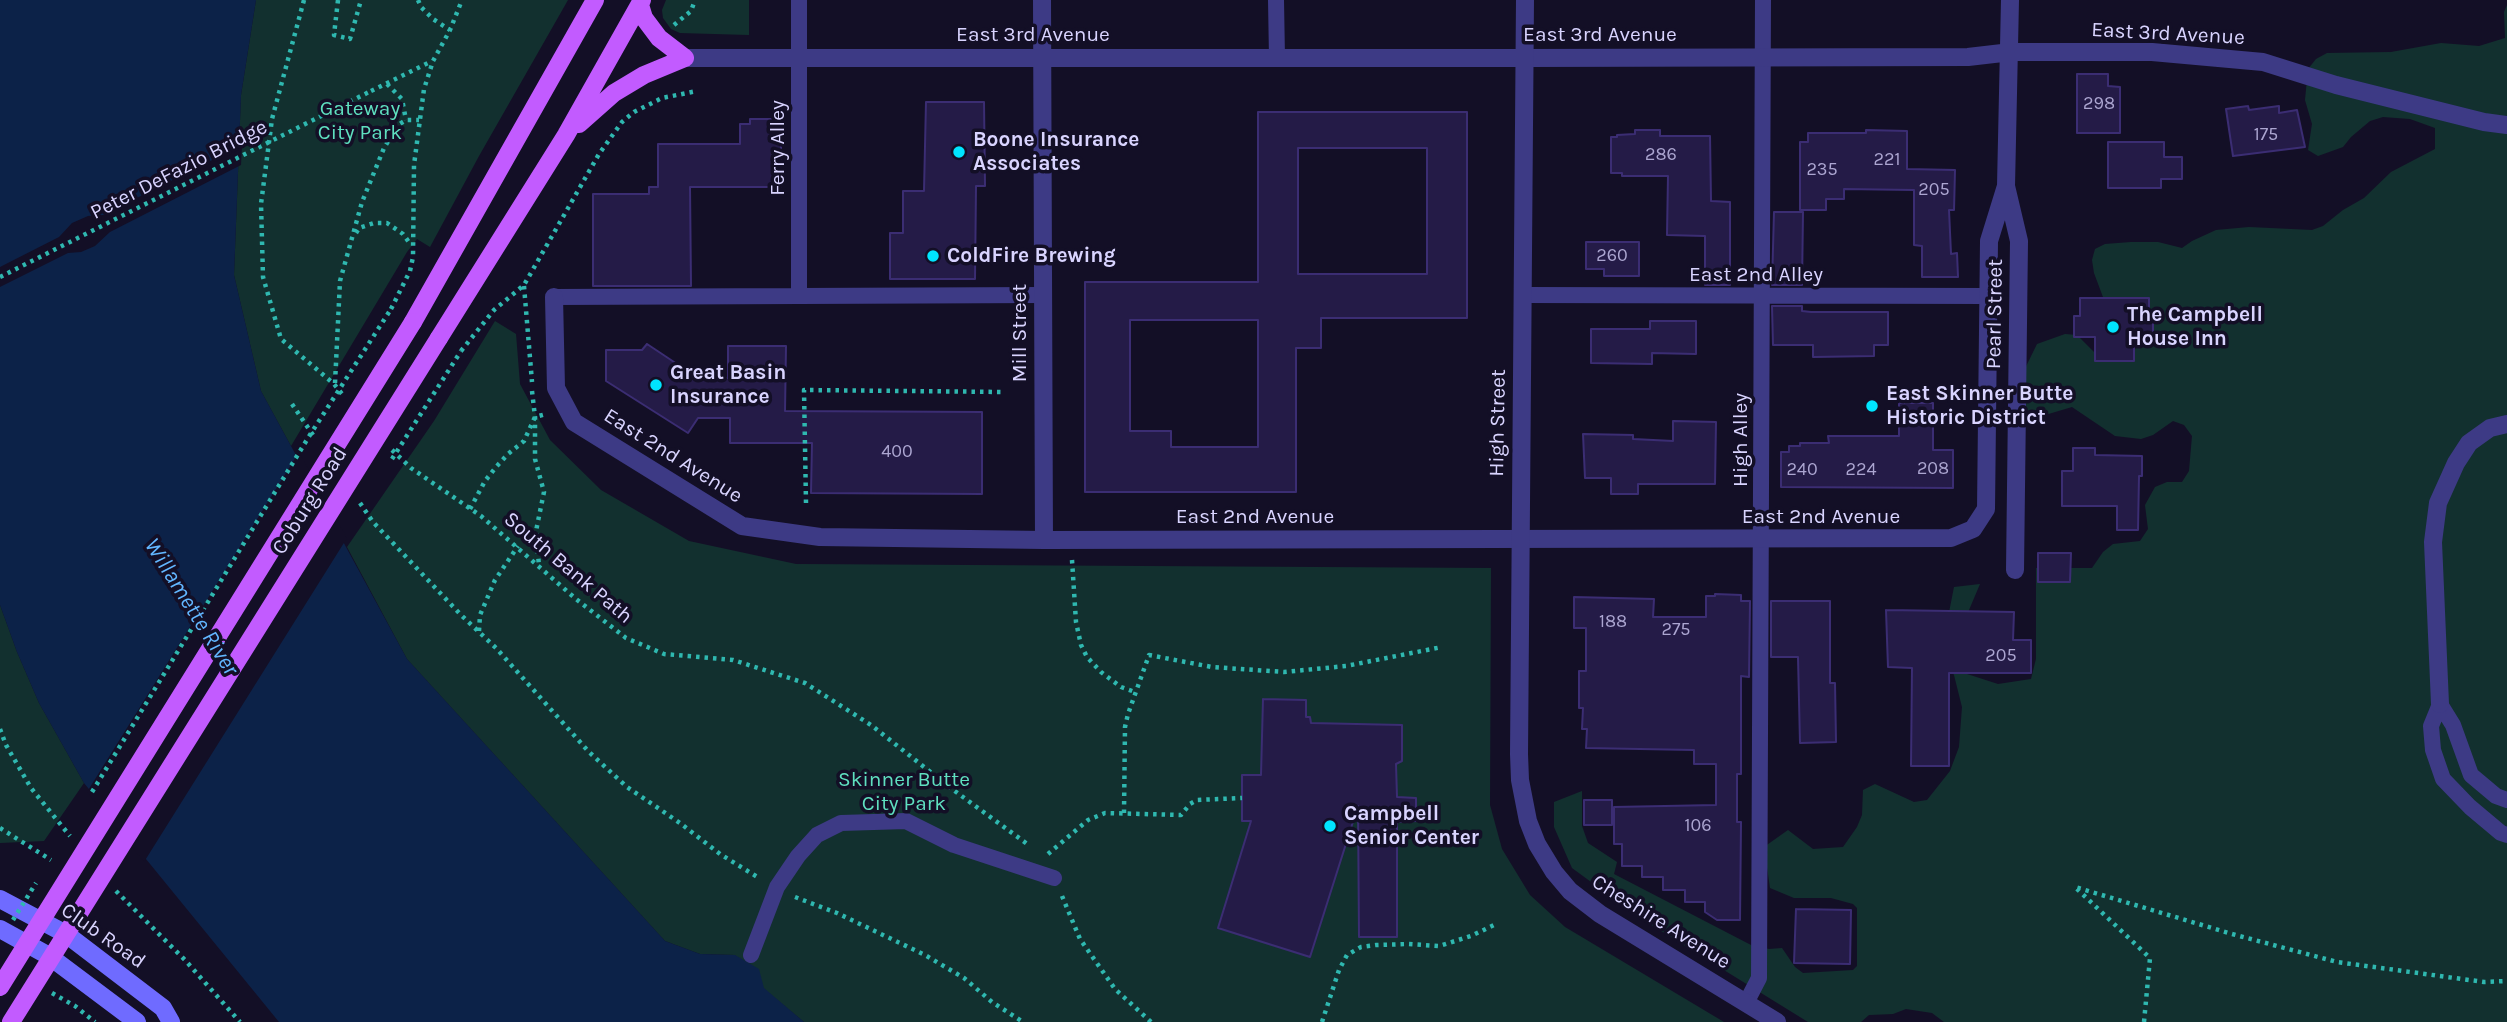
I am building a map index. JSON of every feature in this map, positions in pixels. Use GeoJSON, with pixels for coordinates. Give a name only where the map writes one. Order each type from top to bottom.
{"type":"FeatureCollection","features":[{"type":"Feature","properties":{"kind":"main road","name":"Coburg Road"},"geometry":{"type":"LineString","coordinates":[[0,987],[413,322],[595,0]]}},
{"type":"Feature","properties":{"kind":"main road","name":"Coburg Road"},"geometry":{"type":"LineString","coordinates":[[11,1022],[566,135],[641,3]]}},
{"type":"Feature","properties":{"kind":"main road"},"geometry":{"type":"LineString","coordinates":[[641,3],[645,18],[659,38],[685,58]]}},
{"type":"Feature","properties":{"kind":"main road"},"geometry":{"type":"LineString","coordinates":[[566,135],[614,93],[643,75],[685,58]]}},
{"type":"Feature","properties":{"kind":"main road","name":"Club Road"},"geometry":{"type":"LineString","coordinates":[[0,898],[66,934],[163,1008],[171,1022]]}},
{"type":"Feature","properties":{"kind":"main road"},"geometry":{"type":"LineString","coordinates":[[3,929],[49,956],[137,1022]]}},
{"type":"Feature","properties":{"kind":"street","name":"Mill Street"},"geometry":{"type":"LineString","coordinates":[[1042,0],[1044,540]]}},
{"type":"Feature","properties":{"kind":"street","name":"High Street"},"geometry":{"type":"LineString","coordinates":[[1525,0],[1519,767],[1528,821],[1537,844]]}},
{"type":"Feature","properties":{"kind":"street","name":"Pearl Street"},"geometry":{"type":"LineString","coordinates":[[1978,524],[1987,502],[1989,242],[2006,187],[2011,52],[2010,0]]}},
{"type":"Feature","properties":{"kind":"street","name":"East 3rd Avenue"},"geometry":{"type":"LineString","coordinates":[[685,58],[1968,57],[2011,52],[2152,52],[2263,62],[2336,85],[2484,122],[2507,125]]}},
{"type":"Feature","properties":{"kind":"street","name":"Pearl Street"},"geometry":{"type":"LineString","coordinates":[[2006,187],[2019,241],[2015,570]]}},
{"type":"Feature","properties":{"kind":"street","name":"East 2nd Avenue"},"geometry":{"type":"LineString","coordinates":[[554,297],[556,388],[574,422],[742,526],[820,537],[1520,541],[1951,538],[1966,534],[1978,524]]}},
{"type":"Feature","properties":{"kind":"street"},"geometry":{"type":"LineString","coordinates":[[2440,704],[2433,542],[2438,503],[2456,463],[2469,443],[2490,428],[2507,424]]}},
{"type":"Feature","properties":{"kind":"street","name":"Cheshire Avenue"},"geometry":{"type":"LineString","coordinates":[[1537,844],[1554,872],[1570,891],[1590,907],[1777,1022]]}},
{"type":"Feature","properties":{"kind":"lane","name":"Ferry Alley"},"geometry":{"type":"LineString","coordinates":[[799,0],[799,296]]}},
{"type":"Feature","properties":{"kind":"lane"},"geometry":{"type":"LineString","coordinates":[[1276,0],[1277,58]]}},
{"type":"Feature","properties":{"kind":"lane","name":"High Alley"},"geometry":{"type":"LineString","coordinates":[[1746,1003],[1759,978],[1763,0]]}},
{"type":"Feature","properties":{"kind":"lane"},"geometry":{"type":"LineString","coordinates":[[554,297],[1043,295]]}},
{"type":"Feature","properties":{"kind":"lane","name":"East 2nd Alley"},"geometry":{"type":"LineString","coordinates":[[1522,295],[1989,296]]}},
{"type":"Feature","properties":{"kind":"lane"},"geometry":{"type":"LineString","coordinates":[[2440,704],[2453,725],[2472,775],[2496,796],[2507,800]]}},
{"type":"Feature","properties":{"kind":"lane"},"geometry":{"type":"LineString","coordinates":[[2440,704],[2431,726],[2433,750],[2443,779],[2470,807],[2507,835]]}},
{"type":"Feature","properties":{"kind":"lane"},"geometry":{"type":"LineString","coordinates":[[751,955],[777,887],[798,856],[817,835],[841,823],[906,821],[954,845],[1054,878]]}},
{"type":"Feature","properties":{"kind":"path"},"geometry":{"type":"LineString","coordinates":[[304,0],[272,119],[261,204],[263,277],[281,339],[327,377],[349,403]]}},
{"type":"Feature","properties":{"kind":"path"},"geometry":{"type":"LineString","coordinates":[[338,0],[334,35],[350,39],[361,0]]}},
{"type":"Feature","properties":{"kind":"path"},"geometry":{"type":"LineString","coordinates":[[418,0],[433,19],[450,30]]}},
{"type":"Feature","properties":{"kind":"path"},"geometry":{"type":"LineString","coordinates":[[86,802],[308,438],[391,309],[410,271],[414,165],[424,89],[433,61],[462,0]]}},
{"type":"Feature","properties":{"kind":"path"},"geometry":{"type":"LineString","coordinates":[[671,27],[691,11],[695,0]]}},
{"type":"Feature","properties":{"kind":"path","name":"Peter DeFazio Bridge"},"geometry":{"type":"LineString","coordinates":[[0,277],[433,61]]}},
{"type":"Feature","properties":{"kind":"path"},"geometry":{"type":"LineString","coordinates":[[387,83],[402,99],[406,120]]}},
{"type":"Feature","properties":{"kind":"path"},"geometry":{"type":"LineString","coordinates":[[461,351],[494,310],[524,285],[599,154],[622,122],[634,112],[662,99],[697,92]]}},
{"type":"Feature","properties":{"kind":"path"},"geometry":{"type":"LineString","coordinates":[[334,384],[340,281],[362,202],[384,148],[398,125],[406,120],[419,120]]}},
{"type":"Feature","properties":{"kind":"path"},"geometry":{"type":"LineString","coordinates":[[353,237],[359,228],[387,223],[403,234],[412,248]]}},
{"type":"Feature","properties":{"kind":"path"},"geometry":{"type":"LineString","coordinates":[[524,285],[535,418],[535,459],[544,492],[536,531],[539,566]]}},
{"type":"Feature","properties":{"kind":"path"},"geometry":{"type":"LineString","coordinates":[[806,503],[804,390],[1004,392]]}},
{"type":"Feature","properties":{"kind":"path"},"geometry":{"type":"LineString","coordinates":[[292,404],[322,447]]}},
{"type":"Feature","properties":{"kind":"path"},"geometry":{"type":"LineString","coordinates":[[470,509],[496,467],[524,441],[535,418]]}},
{"type":"Feature","properties":{"kind":"path","name":"South Bank Path"},"geometry":{"type":"LineString","coordinates":[[383,441],[411,468],[518,546],[576,599],[626,638],[664,654],[733,660],[805,683],[871,725],[942,782],[1045,857]]}},
{"type":"Feature","properties":{"kind":"path"},"geometry":{"type":"LineString","coordinates":[[358,500],[373,522],[589,752],[627,787],[720,854],[777,887],[925,955],[964,978],[992,1002],[1023,1022]]}},
{"type":"Feature","properties":{"kind":"path"},"geometry":{"type":"LineString","coordinates":[[1072,540],[1074,606],[1081,645],[1087,657],[1101,672],[1121,687],[1135,692]]}},
{"type":"Feature","properties":{"kind":"path"},"geometry":{"type":"LineString","coordinates":[[479,632],[480,615],[495,580],[518,546]]}},
{"type":"Feature","properties":{"kind":"path"},"geometry":{"type":"LineString","coordinates":[[1124,813],[1125,727],[1149,655],[1212,667],[1284,672],[1346,666],[1441,647]]}},
{"type":"Feature","properties":{"kind":"path"},"geometry":{"type":"LineString","coordinates":[[1151,1022],[1115,989],[1080,939],[1045,857],[1088,820],[1105,813],[1181,815],[1197,800],[1242,798]]}},
{"type":"Feature","properties":{"kind":"path"},"geometry":{"type":"LineString","coordinates":[[65,837],[72,825]]}},
{"type":"Feature","properties":{"kind":"path"},"geometry":{"type":"LineString","coordinates":[[0,828],[51,860]]}},
{"type":"Feature","properties":{"kind":"path"},"geometry":{"type":"LineString","coordinates":[[46,869],[58,848]]}},
{"type":"Feature","properties":{"kind":"path"},"geometry":{"type":"LineString","coordinates":[[3,929],[39,878]]}},
{"type":"Feature","properties":{"kind":"path"},"geometry":{"type":"LineString","coordinates":[[2144,1022],[2150,958],[2075,887],[2337,962],[2484,982],[2507,981]]}},
{"type":"Feature","properties":{"kind":"path"},"geometry":{"type":"LineString","coordinates":[[1322,1022],[1335,979],[1347,955],[1361,947],[1408,944],[1439,946],[1494,925]]}},
{"type":"Feature","properties":{"kind":"green space","name":"Gateway City Park"},"geometry":{"type":"Polygon","coordinates":[[[256,0],[568,0],[430,247],[417,239],[407,252],[291,446],[261,391],[234,275],[241,95],[256,0]]]}},
{"type":"Feature","properties":{"kind":"green space"},"geometry":{"type":"Polygon","coordinates":[[[666,0],[749,0],[749,35],[680,33],[671,29],[663,18],[662,10],[666,0]]]}},
{"type":"Feature","properties":{"kind":"green space"},"geometry":{"type":"Polygon","coordinates":[[[2507,5],[2507,1022],[1944,1022],[1932,1013],[1906,1009],[1893,1014],[1869,1015],[1861,1022],[1808,1022],[1643,920],[1572,868],[1554,827],[1554,802],[1582,791],[1582,826],[1588,843],[1617,862],[1614,874],[1751,945],[1769,949],[1782,948],[1795,967],[1803,973],[1853,970],[1857,966],[1857,908],[1853,904],[1831,898],[1794,898],[1770,888],[1764,847],[1788,830],[1813,849],[1843,847],[1862,815],[1863,790],[1875,784],[1914,802],[1927,800],[1950,771],[1959,747],[1962,707],[1954,675],[1941,653],[1954,587],[1980,584],[1969,610],[1967,674],[1998,684],[2031,679],[2036,659],[2036,568],[2092,568],[2103,552],[2113,544],[2140,541],[2148,529],[2145,505],[2155,487],[2167,482],[2182,482],[2189,471],[2192,436],[2184,425],[2173,421],[2153,435],[2141,439],[2115,436],[2072,407],[2035,418],[2023,415],[2015,389],[2037,344],[2065,334],[2077,335],[2094,352],[2107,355],[2133,351],[2142,342],[2139,319],[2103,297],[2094,273],[2092,260],[2095,249],[2105,244],[2131,242],[2158,242],[2182,248],[2216,230],[2249,227],[2312,230],[2323,226],[2364,198],[2391,172],[2435,149],[2435,128],[2410,119],[2383,117],[2370,121],[2343,147],[2318,156],[2308,150],[2312,124],[2305,100],[2308,69],[2316,59],[2327,53],[2391,52],[2441,43],[2479,46],[2505,38],[2504,12],[2507,5]]]}},
{"type":"Feature","properties":{"kind":"green space","name":"Skinner Butte City Park"},"geometry":{"type":"Polygon","coordinates":[[[495,321],[516,334],[520,384],[550,440],[601,490],[689,541],[796,564],[1491,568],[1490,805],[1502,849],[1530,895],[1565,927],[1724,1022],[804,1022],[763,988],[735,955],[700,954],[665,941],[407,659],[347,547],[434,421],[495,321]]]}},
{"type":"Feature","properties":{"kind":"green space"},"geometry":{"type":"Polygon","coordinates":[[[0,605],[39,703],[84,783],[44,841],[0,843],[0,605]]]}},
{"type":"Feature","properties":{"kind":"water","name":"Willamette River"},"geometry":{"type":"Polygon","coordinates":[[[0,0],[256,0],[241,95],[234,275],[261,391],[407,659],[665,941],[700,954],[735,955],[759,969],[764,988],[804,1022],[279,1022],[84,783],[39,703],[0,605],[0,0]]]}},
{"type":"Feature","properties":{"kind":"pier"},"geometry":{"type":"Polygon","coordinates":[[[242,145],[241,165],[110,232],[95,246],[81,252],[68,253],[0,287],[0,267],[59,237],[72,223],[88,216],[103,215],[242,145]]]}},
{"type":"Feature","properties":{"kind":"pier"},"geometry":{"type":"Polygon","coordinates":[[[299,452],[347,538],[144,862],[87,792],[299,452]]]}},
{"type":"Feature","properties":{"kind":"building"},"geometry":{"type":"Polygon","coordinates":[[[2077,74],[2108,74],[2108,86],[2120,87],[2120,133],[2077,133],[2077,74]]]}},
{"type":"Feature","properties":{"kind":"building"},"geometry":{"type":"Polygon","coordinates":[[[926,102],[984,102],[985,186],[976,186],[975,279],[890,279],[890,233],[903,233],[903,191],[924,191],[926,102]]]}},
{"type":"Feature","properties":{"kind":"building"},"geometry":{"type":"Polygon","coordinates":[[[2248,106],[2249,110],[2279,106],[2279,113],[2297,110],[2305,147],[2233,156],[2226,109],[2248,106]]]}},
{"type":"Feature","properties":{"kind":"building"},"geometry":{"type":"Polygon","coordinates":[[[1258,112],[1467,112],[1467,318],[1321,318],[1321,348],[1296,348],[1296,492],[1085,492],[1085,282],[1258,282],[1258,112]],[[1298,148],[1298,274],[1427,274],[1427,148],[1298,148]],[[1130,320],[1130,431],[1171,431],[1171,447],[1258,447],[1258,320],[1130,320]]]}},
{"type":"Feature","properties":{"kind":"building"},"geometry":{"type":"Polygon","coordinates":[[[750,119],[781,119],[781,187],[690,187],[691,286],[593,286],[593,194],[649,194],[649,187],[658,187],[658,144],[740,144],[740,124],[750,124],[750,119]]]}},
{"type":"Feature","properties":{"kind":"building"},"geometry":{"type":"Polygon","coordinates":[[[1635,130],[1660,130],[1660,136],[1710,136],[1711,201],[1730,202],[1730,285],[1705,285],[1705,236],[1667,235],[1668,176],[1622,176],[1622,173],[1611,173],[1611,137],[1635,134],[1635,130]]]}},
{"type":"Feature","properties":{"kind":"building"},"geometry":{"type":"Polygon","coordinates":[[[1866,130],[1907,131],[1907,169],[1955,170],[1954,210],[1949,210],[1951,254],[1957,253],[1958,277],[1922,277],[1922,246],[1914,245],[1914,190],[1844,189],[1844,199],[1826,199],[1826,210],[1800,210],[1800,142],[1808,142],[1808,133],[1866,133],[1866,130]]]}},
{"type":"Feature","properties":{"kind":"building"},"geometry":{"type":"Polygon","coordinates":[[[2108,142],[2164,142],[2164,157],[2182,157],[2182,179],[2161,179],[2161,188],[2108,188],[2108,142]]]}},
{"type":"Feature","properties":{"kind":"building"},"geometry":{"type":"Polygon","coordinates":[[[1774,212],[1803,212],[1802,285],[1772,285],[1774,212]]]}},
{"type":"Feature","properties":{"kind":"building"},"geometry":{"type":"Polygon","coordinates":[[[1586,242],[1639,242],[1639,276],[1604,276],[1604,269],[1586,269],[1586,242]]]}},
{"type":"Feature","properties":{"kind":"building","name":"The Campbell House Inn"},"geometry":{"type":"Polygon","coordinates":[[[2080,298],[2149,298],[2149,312],[2153,313],[2153,344],[2134,344],[2134,361],[2095,361],[2095,337],[2074,337],[2074,316],[2080,316],[2080,298]]]}},
{"type":"Feature","properties":{"kind":"building"},"geometry":{"type":"Polygon","coordinates":[[[1772,306],[1802,306],[1802,311],[1811,312],[1888,312],[1888,345],[1874,345],[1874,356],[1813,357],[1813,345],[1773,345],[1772,306]]]}},
{"type":"Feature","properties":{"kind":"building"},"geometry":{"type":"Polygon","coordinates":[[[1650,321],[1696,321],[1696,354],[1652,353],[1652,364],[1591,363],[1591,329],[1650,329],[1650,321]]]}},
{"type":"Feature","properties":{"kind":"building"},"geometry":{"type":"Polygon","coordinates":[[[647,344],[698,378],[728,378],[728,346],[786,346],[785,411],[982,412],[982,494],[811,493],[812,443],[730,443],[730,418],[698,418],[688,433],[606,381],[606,350],[642,350],[647,344]]]}},
{"type":"Feature","properties":{"kind":"building"},"geometry":{"type":"Polygon","coordinates":[[[1899,403],[1933,403],[1933,450],[1953,450],[1953,488],[1781,487],[1781,452],[1789,452],[1789,446],[1800,446],[1800,443],[1829,443],[1828,436],[1899,436],[1899,403]]]}},
{"type":"Feature","properties":{"kind":"building"},"geometry":{"type":"Polygon","coordinates":[[[1673,421],[1716,422],[1715,484],[1638,484],[1638,494],[1611,494],[1611,478],[1585,478],[1583,434],[1633,435],[1633,439],[1673,441],[1673,421]]]}},
{"type":"Feature","properties":{"kind":"building"},"geometry":{"type":"Polygon","coordinates":[[[2073,448],[2095,448],[2095,455],[2142,456],[2138,530],[2117,530],[2117,506],[2062,506],[2062,471],[2073,471],[2073,448]]]}},
{"type":"Feature","properties":{"kind":"building"},"geometry":{"type":"Polygon","coordinates":[[[2038,553],[2071,553],[2070,582],[2038,582],[2038,553]]]}},
{"type":"Feature","properties":{"kind":"building"},"geometry":{"type":"Polygon","coordinates":[[[1741,595],[1741,601],[1750,601],[1749,677],[1741,676],[1741,774],[1737,774],[1737,822],[1741,822],[1740,920],[1717,920],[1705,912],[1705,902],[1685,902],[1685,890],[1663,890],[1663,877],[1642,877],[1642,866],[1622,866],[1622,844],[1614,844],[1614,807],[1716,805],[1716,764],[1694,764],[1694,750],[1586,748],[1587,729],[1582,729],[1583,708],[1579,708],[1579,671],[1586,671],[1586,628],[1574,628],[1574,597],[1654,599],[1653,617],[1706,617],[1706,596],[1741,595]]]}},
{"type":"Feature","properties":{"kind":"building"},"geometry":{"type":"Polygon","coordinates":[[[1771,601],[1830,601],[1830,683],[1835,683],[1836,742],[1800,743],[1798,657],[1771,657],[1771,601]]]}},
{"type":"Feature","properties":{"kind":"building"},"geometry":{"type":"Polygon","coordinates":[[[1886,610],[2014,612],[2013,640],[2031,640],[2031,673],[1949,673],[1949,766],[1911,766],[1912,668],[1888,667],[1886,610]]]}},
{"type":"Feature","properties":{"kind":"building","name":"Campbell Senior Center"},"geometry":{"type":"Polygon","coordinates":[[[1263,699],[1306,700],[1306,717],[1310,717],[1311,723],[1402,725],[1402,761],[1396,764],[1397,797],[1416,798],[1416,821],[1397,822],[1397,937],[1359,937],[1358,806],[1310,957],[1218,928],[1251,821],[1242,821],[1242,775],[1261,775],[1263,699]]]}},
{"type":"Feature","properties":{"kind":"building"},"geometry":{"type":"Polygon","coordinates":[[[1584,800],[1612,800],[1612,825],[1584,825],[1584,800]]]}},
{"type":"Feature","properties":{"kind":"building"},"geometry":{"type":"Polygon","coordinates":[[[1796,909],[1851,910],[1850,964],[1794,963],[1796,909]]]}},
{"type":"Feature","properties":{"kind":"place","name":"Boone Insurance Associates"},"geometry":{"type":"Point","coordinates":[959,152]}},
{"type":"Feature","properties":{"kind":"place","name":"ColdFire Brewing"},"geometry":{"type":"Point","coordinates":[933,256]}},
{"type":"Feature","properties":{"kind":"place","name":"The Campbell House Inn"},"geometry":{"type":"Point","coordinates":[2113,327]}},
{"type":"Feature","properties":{"kind":"place","name":"Great Basin Insurance"},"geometry":{"type":"Point","coordinates":[656,385]}},
{"type":"Feature","properties":{"kind":"place","name":"East Skinner Butte Historic District"},"geometry":{"type":"Point","coordinates":[1872,406]}},
{"type":"Feature","properties":{"kind":"place","name":"Campbell Senior Center"},"geometry":{"type":"Point","coordinates":[1330,826]}}]}
